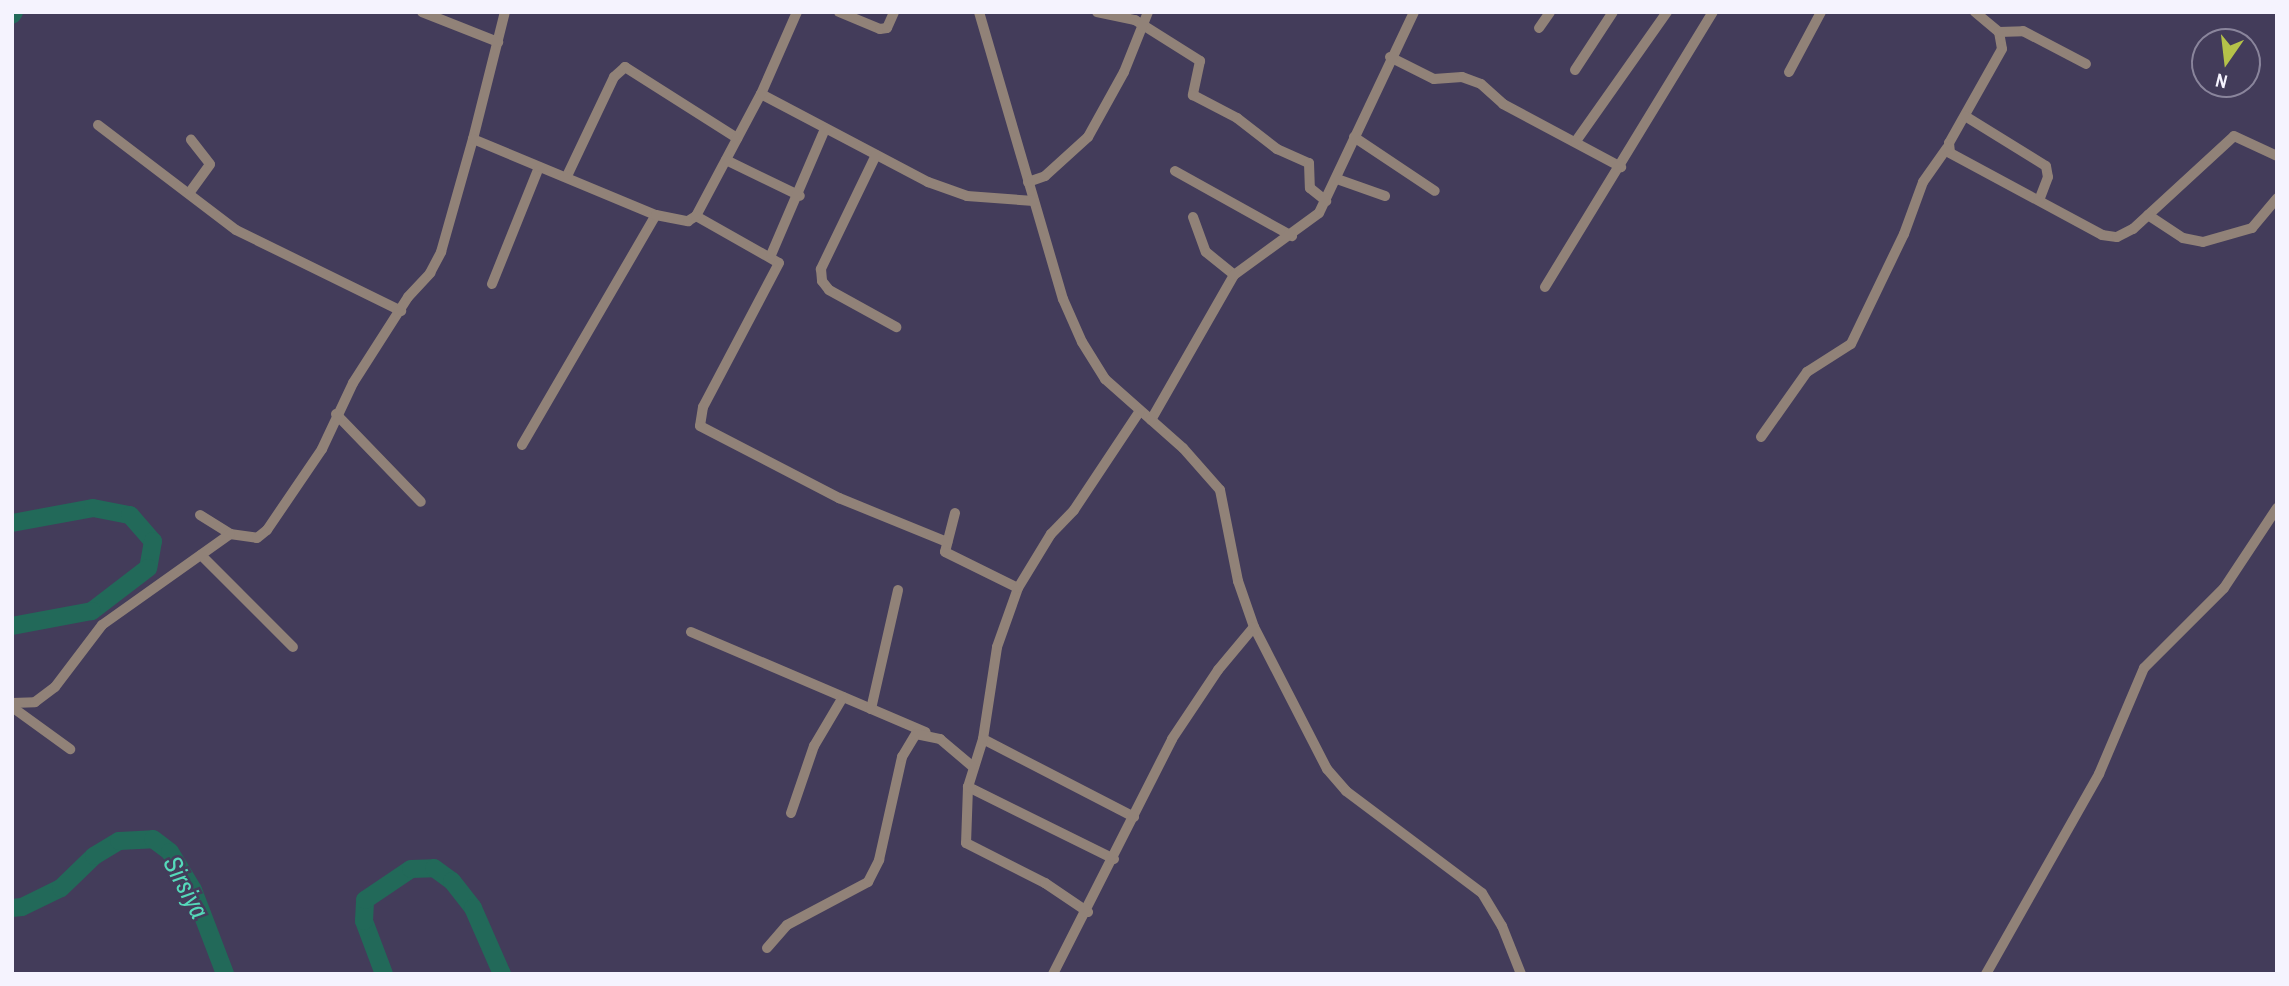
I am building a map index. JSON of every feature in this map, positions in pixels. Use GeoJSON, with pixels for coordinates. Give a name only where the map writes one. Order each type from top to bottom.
{"type":"FeatureCollection","features":[{"type":"Feature","properties":{"kind":"street"},"geometry":{"type":"LineString","coordinates":[[422,12],[498,42]]}},
{"type":"Feature","properties":{"kind":"street"},"geometry":{"type":"LineString","coordinates":[[200,515],[230,534],[257,538],[267,530],[315,460],[336,414],[441,253],[505,12]]}},
{"type":"Feature","properties":{"kind":"street"},"geometry":{"type":"LineString","coordinates":[[473,139],[656,215],[688,221],[696,216],[761,94],[797,12]]}},
{"type":"Feature","properties":{"kind":"street"},"geometry":{"type":"LineString","coordinates":[[839,12],[880,29],[887,28],[894,12]]}},
{"type":"Feature","properties":{"kind":"street"},"geometry":{"type":"LineString","coordinates":[[979,12],[1063,299],[1082,342],[1105,379],[1151,420],[1220,490],[1238,581],[1254,627],[1327,769],[1346,791],[1482,893],[1502,926],[1521,974]]}},
{"type":"Feature","properties":{"kind":"street"},"geometry":{"type":"LineString","coordinates":[[1097,12],[1135,20],[1200,61],[1193,95],[1237,118],[1277,149],[1309,163],[1310,188],[1326,201]]}},
{"type":"Feature","properties":{"kind":"street"},"geometry":{"type":"LineString","coordinates":[[1028,182],[1045,176],[1088,137],[1144,27],[1148,12]]}},
{"type":"Feature","properties":{"kind":"street"},"geometry":{"type":"LineString","coordinates":[[1151,420],[1234,275],[1292,236],[1326,201],[1390,57],[1414,12]]}},
{"type":"Feature","properties":{"kind":"street"},"geometry":{"type":"LineString","coordinates":[[1575,70],[1613,12]]}},
{"type":"Feature","properties":{"kind":"street"},"geometry":{"type":"LineString","coordinates":[[1576,141],[1667,12]]}},
{"type":"Feature","properties":{"kind":"street"},"geometry":{"type":"LineString","coordinates":[[1545,287],[1621,167],[1713,12]]}},
{"type":"Feature","properties":{"kind":"street"},"geometry":{"type":"LineString","coordinates":[[1789,72],[1821,12]]}},
{"type":"Feature","properties":{"kind":"street"},"geometry":{"type":"LineString","coordinates":[[1975,12],[1999,32],[2023,31],[2086,64]]}},
{"type":"Feature","properties":{"kind":"street"},"geometry":{"type":"LineString","coordinates":[[1538,28],[1545,14]]}},
{"type":"Feature","properties":{"kind":"street"},"geometry":{"type":"LineString","coordinates":[[1761,437],[1807,372],[1851,344],[1904,234],[1923,182],[1948,148],[2000,55],[1999,32]]}},
{"type":"Feature","properties":{"kind":"street"},"geometry":{"type":"LineString","coordinates":[[1390,57],[1434,79],[1462,77],[1481,84],[1503,104],[1621,167]]}},
{"type":"Feature","properties":{"kind":"street"},"geometry":{"type":"LineString","coordinates":[[567,176],[614,77],[625,67],[737,138]]}},
{"type":"Feature","properties":{"kind":"street"},"geometry":{"type":"LineString","coordinates":[[761,94],[876,155],[967,196],[1034,201]]}},
{"type":"Feature","properties":{"kind":"street"},"geometry":{"type":"LineString","coordinates":[[1965,116],[2046,166],[2049,177],[2039,200]]}},
{"type":"Feature","properties":{"kind":"street"},"geometry":{"type":"LineString","coordinates":[[98,125],[190,192],[236,230],[401,311]]}},
{"type":"Feature","properties":{"kind":"street"},"geometry":{"type":"LineString","coordinates":[[771,256],[800,195],[825,129]]}},
{"type":"Feature","properties":{"kind":"street"},"geometry":{"type":"LineString","coordinates":[[1948,148],[2110,237],[2124,234],[2148,215],[2234,136],[2277,156]]}},
{"type":"Feature","properties":{"kind":"street"},"geometry":{"type":"LineString","coordinates":[[1354,137],[1435,191]]}},
{"type":"Feature","properties":{"kind":"street"},"geometry":{"type":"LineString","coordinates":[[190,192],[211,164],[191,140]]}},
{"type":"Feature","properties":{"kind":"street"},"geometry":{"type":"LineString","coordinates":[[876,155],[821,269],[822,281],[828,290],[896,327]]}},
{"type":"Feature","properties":{"kind":"street"},"geometry":{"type":"LineString","coordinates":[[726,160],[800,195]]}},
{"type":"Feature","properties":{"kind":"street"},"geometry":{"type":"LineString","coordinates":[[492,284],[539,167]]}},
{"type":"Feature","properties":{"kind":"street"},"geometry":{"type":"LineString","coordinates":[[1175,171],[1292,236]]}},
{"type":"Feature","properties":{"kind":"street"},"geometry":{"type":"LineString","coordinates":[[1338,179],[1385,196]]}},
{"type":"Feature","properties":{"kind":"street"},"geometry":{"type":"LineString","coordinates":[[2148,215],[2183,238],[2203,242],[2252,228],[2277,198]]}},
{"type":"Feature","properties":{"kind":"street"},"geometry":{"type":"LineString","coordinates":[[522,445],[656,215]]}},
{"type":"Feature","properties":{"kind":"street"},"geometry":{"type":"LineString","coordinates":[[696,216],[771,256],[779,263],[703,407],[700,426],[839,498],[947,542]]}},
{"type":"Feature","properties":{"kind":"street"},"geometry":{"type":"LineString","coordinates":[[1193,217],[1206,251],[1234,275]]}},
{"type":"Feature","properties":{"kind":"street"},"geometry":{"type":"LineString","coordinates":[[1088,912],[1045,883],[967,843],[968,787],[972,765],[983,739],[997,647],[1018,588],[1051,534],[1074,510],[1139,412]]}},
{"type":"Feature","properties":{"kind":"street"},"geometry":{"type":"LineString","coordinates":[[336,414],[421,502]]}},
{"type":"Feature","properties":{"kind":"street"},"geometry":{"type":"LineString","coordinates":[[1986,974],[2099,774],[2144,668],[2224,589],[2277,508]]}},
{"type":"Feature","properties":{"kind":"street"},"geometry":{"type":"LineString","coordinates":[[955,513],[945,552],[952,559],[1018,588]]}},
{"type":"Feature","properties":{"kind":"street"},"geometry":{"type":"LineString","coordinates":[[12,705],[35,702],[55,687],[102,625],[230,534]]}},
{"type":"Feature","properties":{"kind":"street"},"geometry":{"type":"LineString","coordinates":[[201,555],[293,647]]}},
{"type":"Feature","properties":{"kind":"street"},"geometry":{"type":"LineString","coordinates":[[871,709],[898,590]]}},
{"type":"Feature","properties":{"kind":"street"},"geometry":{"type":"LineString","coordinates":[[1053,974],[1088,912],[1172,739],[1218,670],[1254,627]]}},
{"type":"Feature","properties":{"kind":"street"},"geometry":{"type":"LineString","coordinates":[[691,632],[926,733],[953,746],[972,765]]}},
{"type":"Feature","properties":{"kind":"street"},"geometry":{"type":"LineString","coordinates":[[791,813],[814,746],[843,697]]}},
{"type":"Feature","properties":{"kind":"street"},"geometry":{"type":"LineString","coordinates":[[12,705],[71,749]]}},
{"type":"Feature","properties":{"kind":"street"},"geometry":{"type":"LineString","coordinates":[[767,948],[787,925],[868,882],[877,869],[902,757],[916,734],[926,733]]}},
{"type":"Feature","properties":{"kind":"street"},"geometry":{"type":"LineString","coordinates":[[983,739],[1134,817]]}},
{"type":"Feature","properties":{"kind":"street"},"geometry":{"type":"LineString","coordinates":[[968,787],[1114,859]]}},
{"type":"Feature","properties":{"kind":"waterway","name":"Sirsiya"},"geometry":{"type":"LineString","coordinates":[[12,523],[93,508],[130,515],[153,541],[148,568],[92,611],[12,626]]}},
{"type":"Feature","properties":{"kind":"waterway","name":"Sirsiya"},"geometry":{"type":"LineString","coordinates":[[12,908],[22,907],[61,888],[94,856],[119,841],[153,839],[170,852],[193,890],[225,974]]}},
{"type":"Feature","properties":{"kind":"waterway","name":"Sirsiya"},"geometry":{"type":"LineString","coordinates":[[384,974],[364,921],[365,900],[411,869],[434,868],[452,881],[473,908],[502,974]]}}]}
